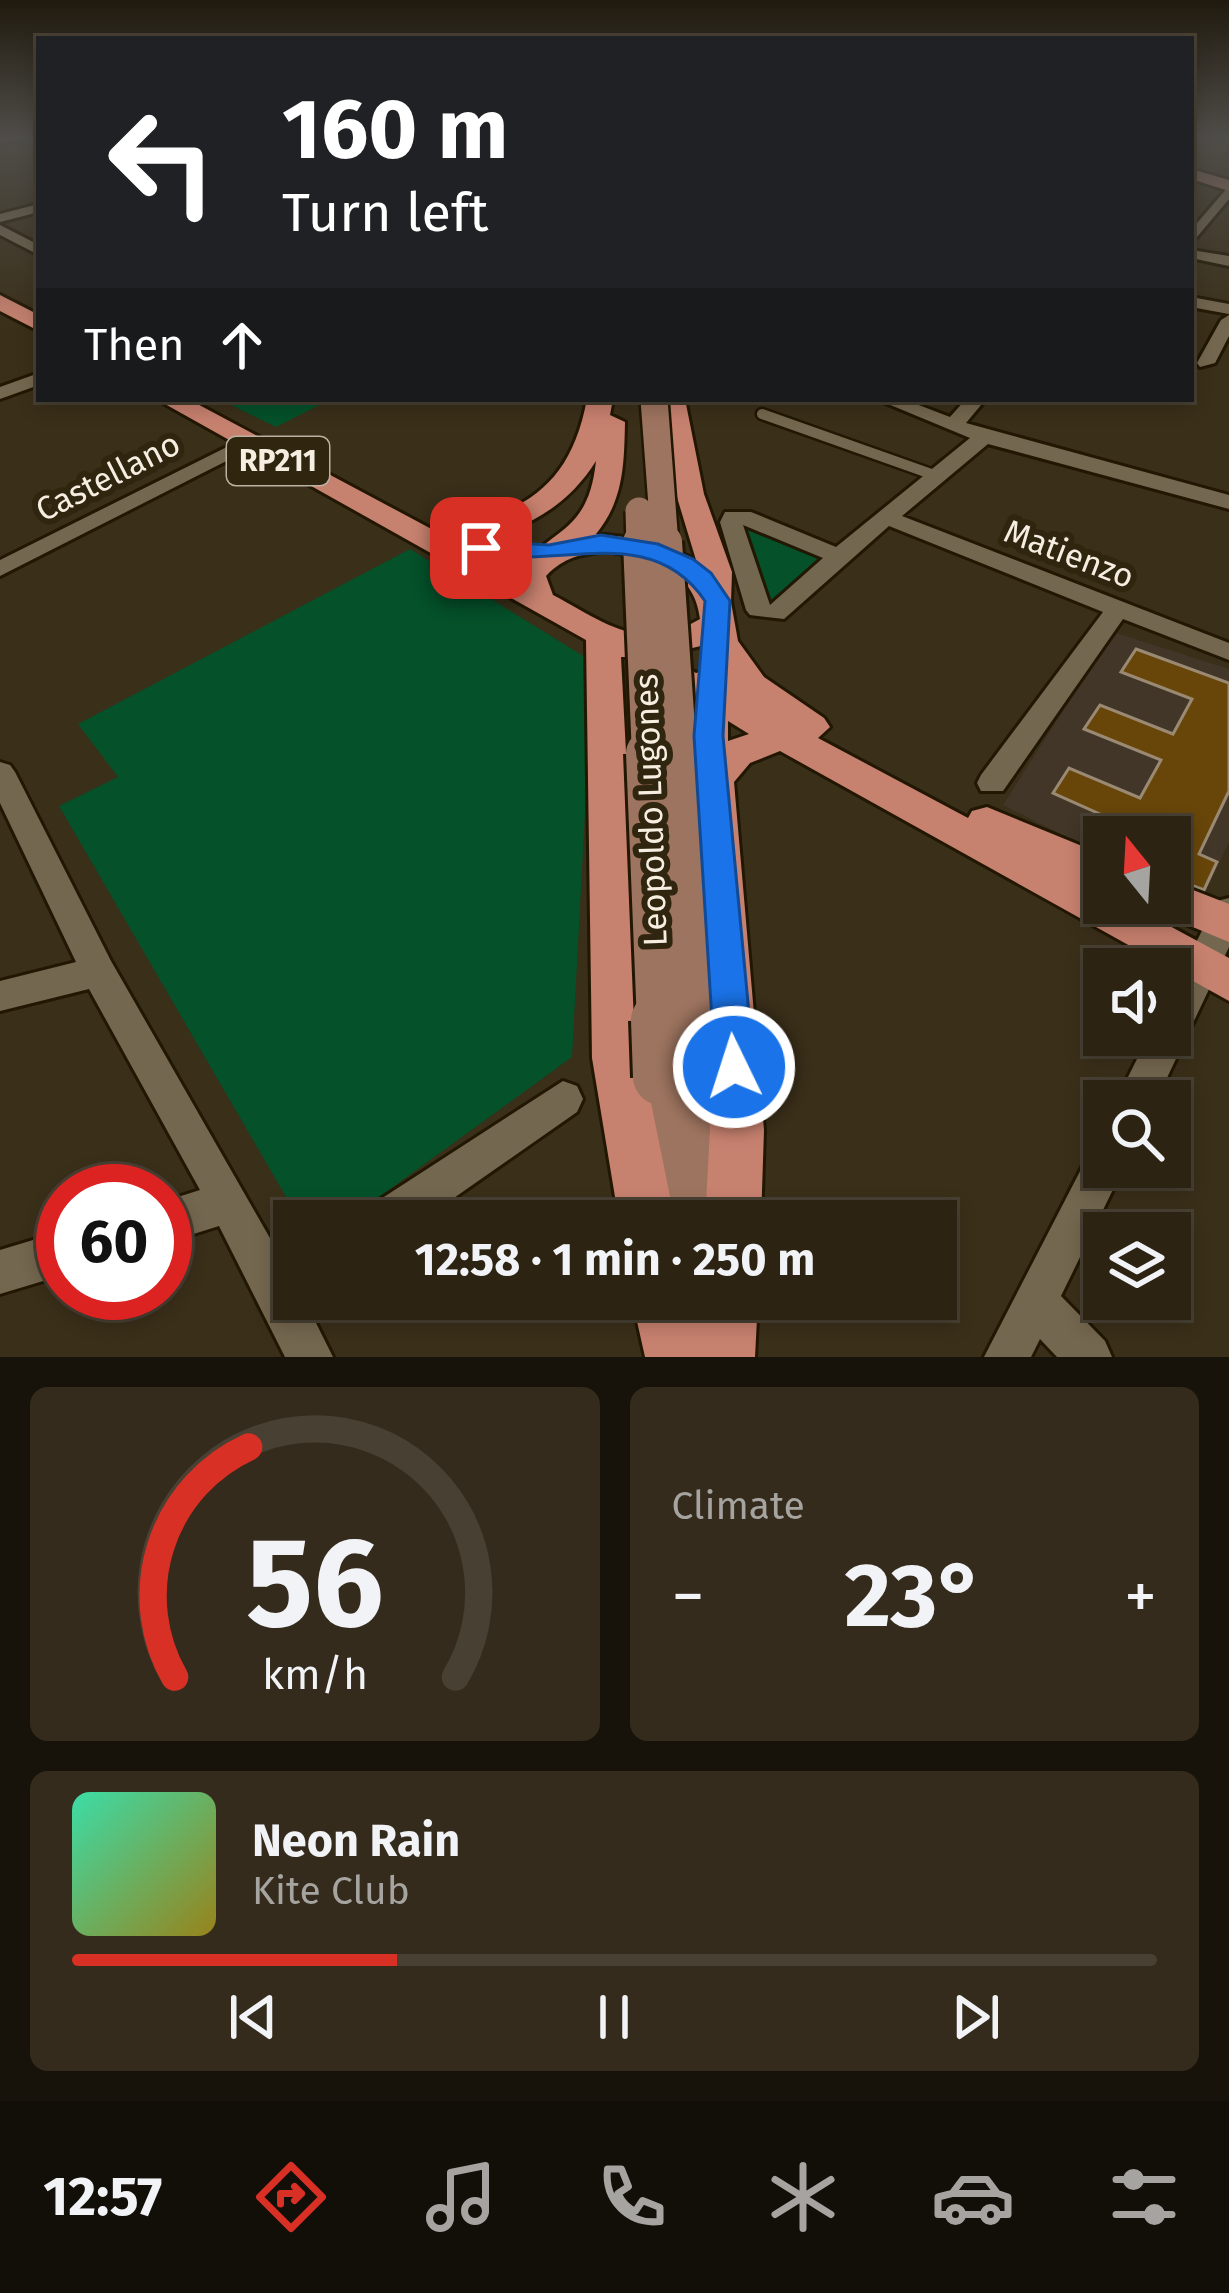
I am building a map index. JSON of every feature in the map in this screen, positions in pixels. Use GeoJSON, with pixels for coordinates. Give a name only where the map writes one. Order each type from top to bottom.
{"type":"FeatureCollection","features":[{"type":"Feature","properties":{"kind":"main road"},"geometry":{"type":"LineString","coordinates":[[0,302],[36,322]]}},
{"type":"Feature","properties":{"kind":"main road","name":"RP211"},"geometry":{"type":"LineString","coordinates":[[174,402],[541,602]]}},
{"type":"Feature","properties":{"kind":"main road"},"geometry":{"type":"LineString","coordinates":[[445,541],[508,522],[552,499],[581,468],[597,434],[600,402]]}},
{"type":"Feature","properties":{"kind":"main road"},"geometry":{"type":"LineString","coordinates":[[613,402],[602,510],[530,574],[531,587],[541,602],[1215,974]]}},
{"type":"Feature","properties":{"kind":"main road","name":"Leopoldo Lugones"},"geometry":{"type":"LineString","coordinates":[[634,402],[683,1077],[711,1200]]}},
{"type":"Feature","properties":{"kind":"main road","name":"Leopoldo Lugones"},"geometry":{"type":"LineString","coordinates":[[654,402],[683,1077],[669,1200]]}},
{"type":"Feature","properties":{"kind":"main road"},"geometry":{"type":"LineString","coordinates":[[673,402],[690,494],[716,572],[718,621],[708,696],[737,1130],[734,1200]]}},
{"type":"Feature","properties":{"kind":"main road"},"geometry":{"type":"LineString","coordinates":[[597,434],[609,466]]}},
{"type":"Feature","properties":{"kind":"main road","name":"RP211"},"geometry":{"type":"LineString","coordinates":[[388,520],[445,541],[558,549]]}},
{"type":"Feature","properties":{"kind":"main road"},"geometry":{"type":"LineString","coordinates":[[558,549],[601,542],[649,549],[684,564],[702,578],[752,686],[791,716],[1006,832],[1083,864]]}},
{"type":"Feature","properties":{"kind":"main road"},"geometry":{"type":"LineString","coordinates":[[613,642],[670,646],[718,621]]}},
{"type":"Feature","properties":{"kind":"main road"},"geometry":{"type":"LineString","coordinates":[[613,642],[617,1058],[643,1200]]}},
{"type":"Feature","properties":{"kind":"main road"},"geometry":{"type":"LineString","coordinates":[[714,781],[736,753],[782,736]]}},
{"type":"Feature","properties":{"kind":"main road"},"geometry":{"type":"LineString","coordinates":[[1191,906],[1228,919]]}},
{"type":"Feature","properties":{"kind":"street"},"geometry":{"type":"LineString","coordinates":[[1194,236],[1221,200]]}},
{"type":"Feature","properties":{"kind":"street"},"geometry":{"type":"LineString","coordinates":[[1194,203],[1217,207]]}},
{"type":"Feature","properties":{"kind":"street"},"geometry":{"type":"LineString","coordinates":[[0,218],[36,209]]}},
{"type":"Feature","properties":{"kind":"street"},"geometry":{"type":"LineString","coordinates":[[0,229],[36,249]]}},
{"type":"Feature","properties":{"kind":"street"},"geometry":{"type":"LineString","coordinates":[[1194,255],[1229,261]]}},
{"type":"Feature","properties":{"kind":"street"},"geometry":{"type":"LineString","coordinates":[[1194,303],[1229,309]]}},
{"type":"Feature","properties":{"kind":"street"},"geometry":{"type":"LineString","coordinates":[[1229,320],[1198,361],[1229,368]]}},
{"type":"Feature","properties":{"kind":"street"},"geometry":{"type":"LineString","coordinates":[[0,393],[36,380]]}},
{"type":"Feature","properties":{"kind":"street"},"geometry":{"type":"LineString","coordinates":[[893,402],[984,437],[1229,502]]}},
{"type":"Feature","properties":{"kind":"street"},"geometry":{"type":"LineString","coordinates":[[953,426],[973,402]]}},
{"type":"Feature","properties":{"kind":"street"},"geometry":{"type":"LineString","coordinates":[[839,556],[742,517],[731,522],[759,610],[775,614],[984,437]]}},
{"type":"Feature","properties":{"kind":"street","name":"Castellano"},"geometry":{"type":"LineString","coordinates":[[0,569],[247,443]]}},
{"type":"Feature","properties":{"kind":"street","name":"Matienzo"},"geometry":{"type":"LineString","coordinates":[[885,518],[1229,652]]}},
{"type":"Feature","properties":{"kind":"street"},"geometry":{"type":"LineString","coordinates":[[992,783],[1118,609]]}},
{"type":"Feature","properties":{"kind":"street"},"geometry":{"type":"LineString","coordinates":[[0,772],[98,972],[229,1202],[273,1269]]}},
{"type":"Feature","properties":{"kind":"street"},"geometry":{"type":"LineString","coordinates":[[1191,1005],[1215,974],[1228,919]]}},
{"type":"Feature","properties":{"kind":"street"},"geometry":{"type":"LineString","coordinates":[[0,996],[98,972]]}},
{"type":"Feature","properties":{"kind":"street"},"geometry":{"type":"LineString","coordinates":[[416,1200],[563,1099]]}},
{"type":"Feature","properties":{"kind":"street"},"geometry":{"type":"LineString","coordinates":[[1007,1357],[1093,1188]]}},
{"type":"Feature","properties":{"kind":"street"},"geometry":{"type":"LineString","coordinates":[[192,1214],[229,1202]]}},
{"type":"Feature","properties":{"kind":"street"},"geometry":{"type":"LineString","coordinates":[[0,1272],[36,1261]]}},
{"type":"Feature","properties":{"kind":"street"},"geometry":{"type":"LineString","coordinates":[[1037,1303],[1089,1357]]}},
{"type":"Feature","properties":{"kind":"street"},"geometry":{"type":"LineString","coordinates":[[297,1320],[310,1357]]}},
{"type":"Feature","properties":{"kind":"lane"},"geometry":{"type":"LineString","coordinates":[[762,414],[934,475]]}},
{"type":"Feature","properties":{"kind":"shaded area"},"geometry":{"type":"Polygon","coordinates":[[[1113,632],[1229,669],[1229,842],[1200,904],[1191,899],[1191,816],[1083,816],[1083,845],[1003,805],[1113,632]]]}},
{"type":"Feature","properties":{"kind":"green space"},"geometry":{"type":"Polygon","coordinates":[[[225,402],[325,402],[276,427],[225,402]]]}},
{"type":"Feature","properties":{"kind":"green space"},"geometry":{"type":"Polygon","coordinates":[[[748,524],[821,555],[769,607],[742,526],[748,524]]]}},
{"type":"Feature","properties":{"kind":"green space"},"geometry":{"type":"Polygon","coordinates":[[[410,549],[593,662],[572,1057],[375,1200],[288,1200],[59,806],[118,777],[78,724],[410,549]]]}},
{"type":"Feature","properties":{"kind":"building"},"geometry":{"type":"Polygon","coordinates":[[[1136,649],[1229,683],[1229,791],[1199,854],[1217,862],[1204,890],[1191,885],[1191,816],[1104,816],[1053,793],[1069,768],[1140,798],[1161,760],[1084,729],[1100,705],[1173,734],[1192,699],[1121,672],[1136,649]]]}},
{"type":"Feature","properties":{"kind":"route"},"geometry":{"type":"LineString","coordinates":[[481,548],[549,552],[601,542],[649,549],[684,564],[702,578],[718,601],[708,736],[734,1067]]}}]}
